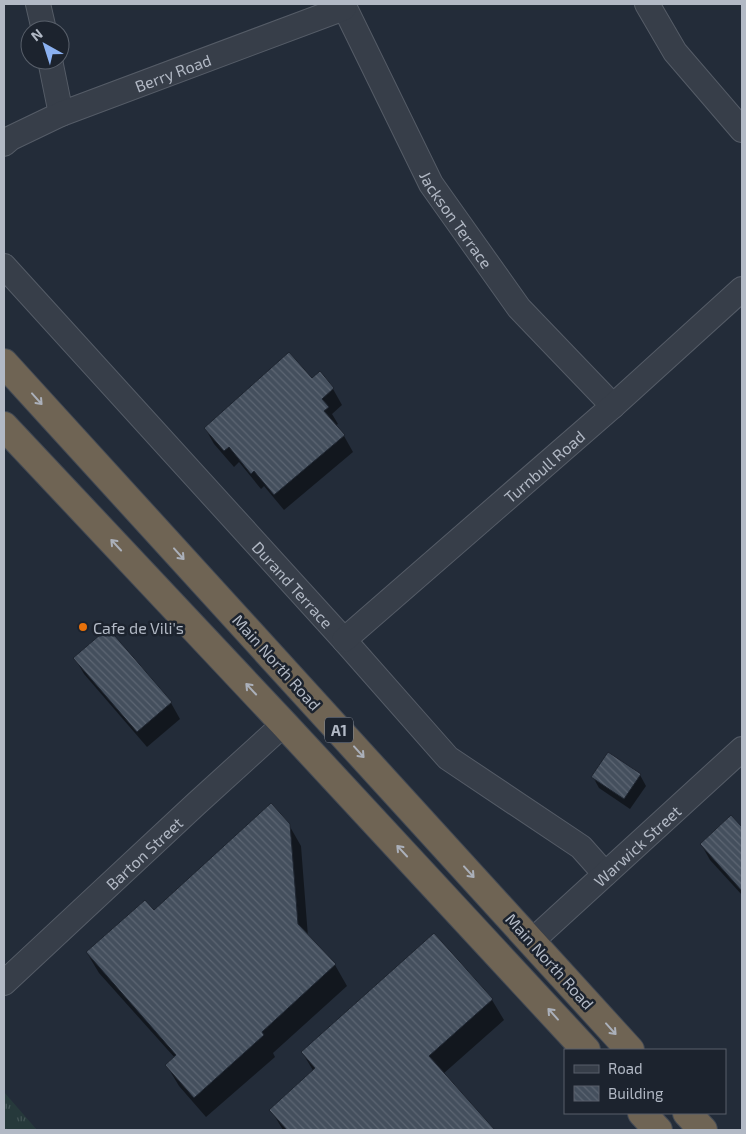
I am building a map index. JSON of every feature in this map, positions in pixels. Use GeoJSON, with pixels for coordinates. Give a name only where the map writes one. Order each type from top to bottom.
{"type":"FeatureCollection","features":[{"type":"Feature","properties":{"kind":"highway","name":"Main North Road"},"geometry":{"type":"LineString","coordinates":[[4,363],[629,1049]]}},
{"type":"Feature","properties":{"kind":"highway","name":"Main North Road"},"geometry":{"type":"LineString","coordinates":[[4,426],[585,1049]]}},
{"type":"Feature","properties":{"kind":"highway"},"geometry":{"type":"LineString","coordinates":[[507,964],[532,941]]}},
{"type":"Feature","properties":{"kind":"highway"},"geometry":{"type":"LineString","coordinates":[[643,1114],[658,1130]]}},
{"type":"Feature","properties":{"kind":"highway"},"geometry":{"type":"LineString","coordinates":[[688,1114],[703,1130]]}},
{"type":"Feature","properties":{"kind":"street"},"geometry":{"type":"LineString","coordinates":[[38,4],[42,20]]}},
{"type":"Feature","properties":{"kind":"street"},"geometry":{"type":"LineString","coordinates":[[647,4],[675,52],[742,130]]}},
{"type":"Feature","properties":{"kind":"street","name":"Berry Road"},"geometry":{"type":"LineString","coordinates":[[4,144],[11,138],[61,114],[344,6]]}},
{"type":"Feature","properties":{"kind":"street","name":"Jackson Terrace"},"geometry":{"type":"LineString","coordinates":[[344,6],[431,184],[519,308],[613,406]]}},
{"type":"Feature","properties":{"kind":"street"},"geometry":{"type":"LineString","coordinates":[[52,70],[61,114]]}},
{"type":"Feature","properties":{"kind":"street","name":"Durand Terrace"},"geometry":{"type":"LineString","coordinates":[[4,266],[344,640],[448,758],[581,846],[605,874]]}},
{"type":"Feature","properties":{"kind":"street","name":"Turnbull Road"},"geometry":{"type":"LineString","coordinates":[[344,640],[613,406],[742,288]]}},
{"type":"Feature","properties":{"kind":"street","name":"Barton Street"},"geometry":{"type":"LineString","coordinates":[[4,983],[284,724]]}},
{"type":"Feature","properties":{"kind":"street","name":"Warwick Street"},"geometry":{"type":"LineString","coordinates":[[532,941],[742,749]]}},
{"type":"Feature","properties":{"kind":"green space"},"geometry":{"type":"Polygon","coordinates":[[[4,1092],[37,1130],[4,1130],[4,1092]]]}},
{"type":"Feature","properties":{"kind":"building"},"geometry":{"type":"Polygon","coordinates":[[[289,352],[312,378],[320,371],[334,388],[322,399],[329,407],[324,411],[345,435],[274,495],[254,471],[251,474],[229,447],[224,451],[204,428],[289,352]]]}},
{"type":"Feature","properties":{"kind":"building"},"geometry":{"type":"Polygon","coordinates":[[[108,628],[172,702],[137,732],[73,658],[108,628]]]}},
{"type":"Feature","properties":{"kind":"building"},"geometry":{"type":"Polygon","coordinates":[[[608,752],[641,774],[624,799],[591,777],[608,752]]]}},
{"type":"Feature","properties":{"kind":"building"},"geometry":{"type":"Polygon","coordinates":[[[271,803],[290,824],[298,924],[336,964],[262,1032],[264,1035],[194,1098],[165,1065],[176,1055],[86,952],[145,900],[154,910],[271,803]]]}},
{"type":"Feature","properties":{"kind":"building"},"geometry":{"type":"Polygon","coordinates":[[[731,815],[742,827],[742,891],[700,844],[731,815]]]}},
{"type":"Feature","properties":{"kind":"building"},"geometry":{"type":"Polygon","coordinates":[[[434,933],[493,999],[429,1056],[495,1130],[287,1130],[269,1110],[315,1068],[301,1052],[434,933]]]}},
{"type":"Feature","properties":{"kind":"place","name":"Cafe de Vili's"},"geometry":{"type":"Point","coordinates":[83,627]}}]}
